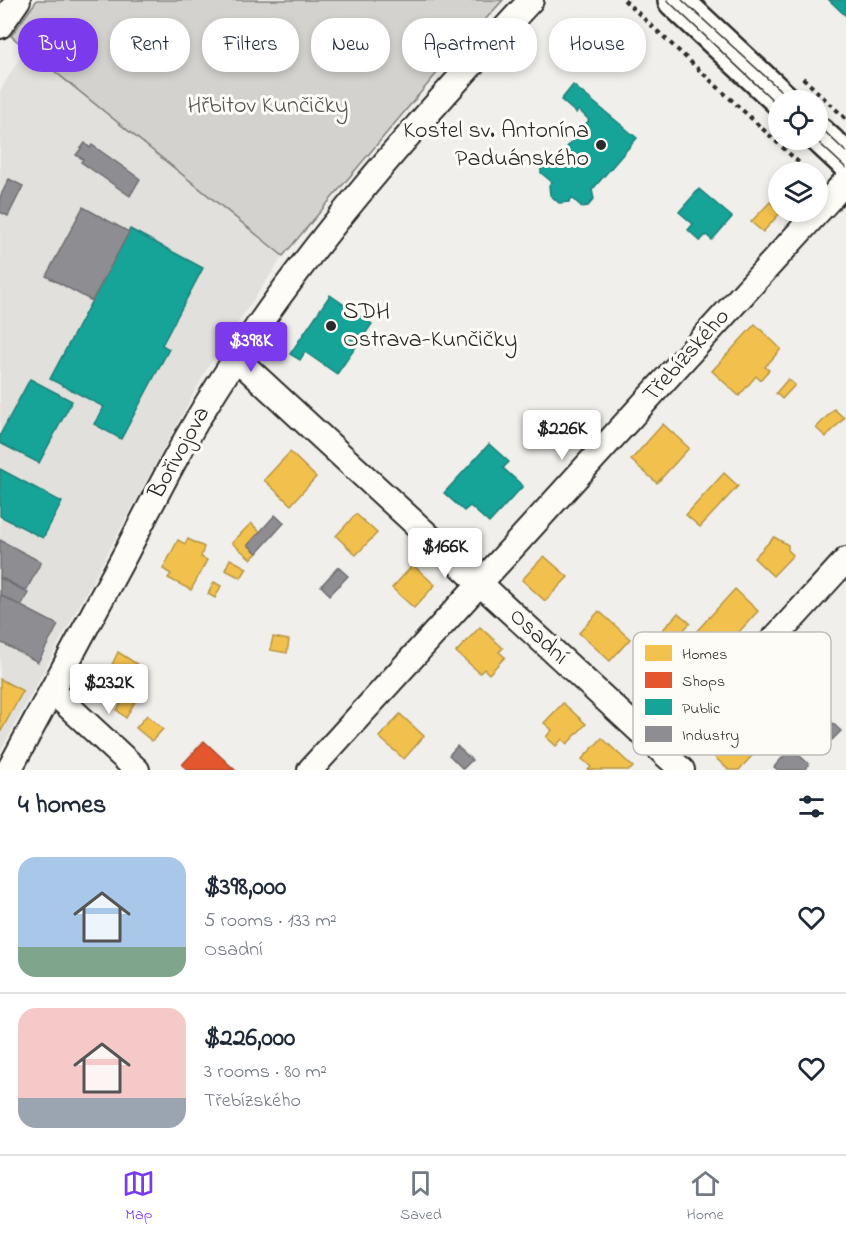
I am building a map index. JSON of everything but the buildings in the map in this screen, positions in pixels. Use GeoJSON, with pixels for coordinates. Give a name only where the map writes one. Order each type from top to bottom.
{"type":"FeatureCollection","features":[{"type":"Feature","properties":{"kind":"street"},"geometry":{"type":"LineString","coordinates":[[0,26],[18,0]]}},
{"type":"Feature","properties":{"kind":"street","name":"Bořivojova"},"geometry":{"type":"LineString","coordinates":[[9,770],[53,692],[172,464],[236,358],[284,289],[333,226],[434,104],[531,0]]}},
{"type":"Feature","properties":{"kind":"street"},"geometry":{"type":"LineString","coordinates":[[675,0],[792,89]]}},
{"type":"Feature","properties":{"kind":"street"},"geometry":{"type":"LineString","coordinates":[[828,143],[846,160]]}},
{"type":"Feature","properties":{"kind":"street","name":"Třebízského"},"geometry":{"type":"LineString","coordinates":[[310,770],[846,181]]}},
{"type":"Feature","properties":{"kind":"street","name":"Osadní"},"geometry":{"type":"LineString","coordinates":[[236,358],[633,724]]}},
{"type":"Feature","properties":{"kind":"street"},"geometry":{"type":"LineString","coordinates":[[785,632],[846,560]]}},
{"type":"Feature","properties":{"kind":"street"},"geometry":{"type":"LineString","coordinates":[[53,692],[137,770]]}},
{"type":"Feature","properties":{"kind":"path"},"geometry":{"type":"LineString","coordinates":[[624,0],[798,162]]}},
{"type":"Feature","properties":{"kind":"path"},"geometry":{"type":"LineString","coordinates":[[792,89],[846,119]]}},
{"type":"Feature","properties":{"kind":"shaded area"},"geometry":{"type":"Polygon","coordinates":[[[18,61],[18,72],[56,72],[283,256],[209,365],[0,752],[0,91],[18,61]]]}},
{"type":"Feature","properties":{"kind":"green space","name":"Hřbitov Kunčičky"},"geometry":{"type":"Polygon","coordinates":[[[37,0],[503,0],[487,18],[402,18],[402,72],[438,72],[283,256],[56,72],[98,72],[98,18],[24,18],[37,0]]]}},
{"type":"Feature","properties":{"kind":"green space","name":"Hřbitov Kunčičky"},"geometry":{"type":"Polygon","coordinates":[[[18,26],[18,42],[11,36],[18,26]]]}},
{"type":"Feature","properties":{"kind":"tram line"},"geometry":{"type":"LineString","coordinates":[[667,0],[768,96]]}},
{"type":"Feature","properties":{"kind":"tram line"},"geometry":{"type":"LineString","coordinates":[[682,0],[780,90]]}},
{"type":"Feature","properties":{"kind":"tram line"},"geometry":{"type":"LineString","coordinates":[[828,135],[846,152]]}},
{"type":"Feature","properties":{"kind":"tram line"},"geometry":{"type":"LineString","coordinates":[[827,150],[846,168]]}},
{"type":"Feature","properties":{"kind":"place","name":"Kostel sv. Antonína Paduánského"},"geometry":{"type":"Point","coordinates":[601,145]}},
{"type":"Feature","properties":{"kind":"place","name":"SDH Ostrava-Kunčičky"},"geometry":{"type":"Point","coordinates":[331,326]}}]}
